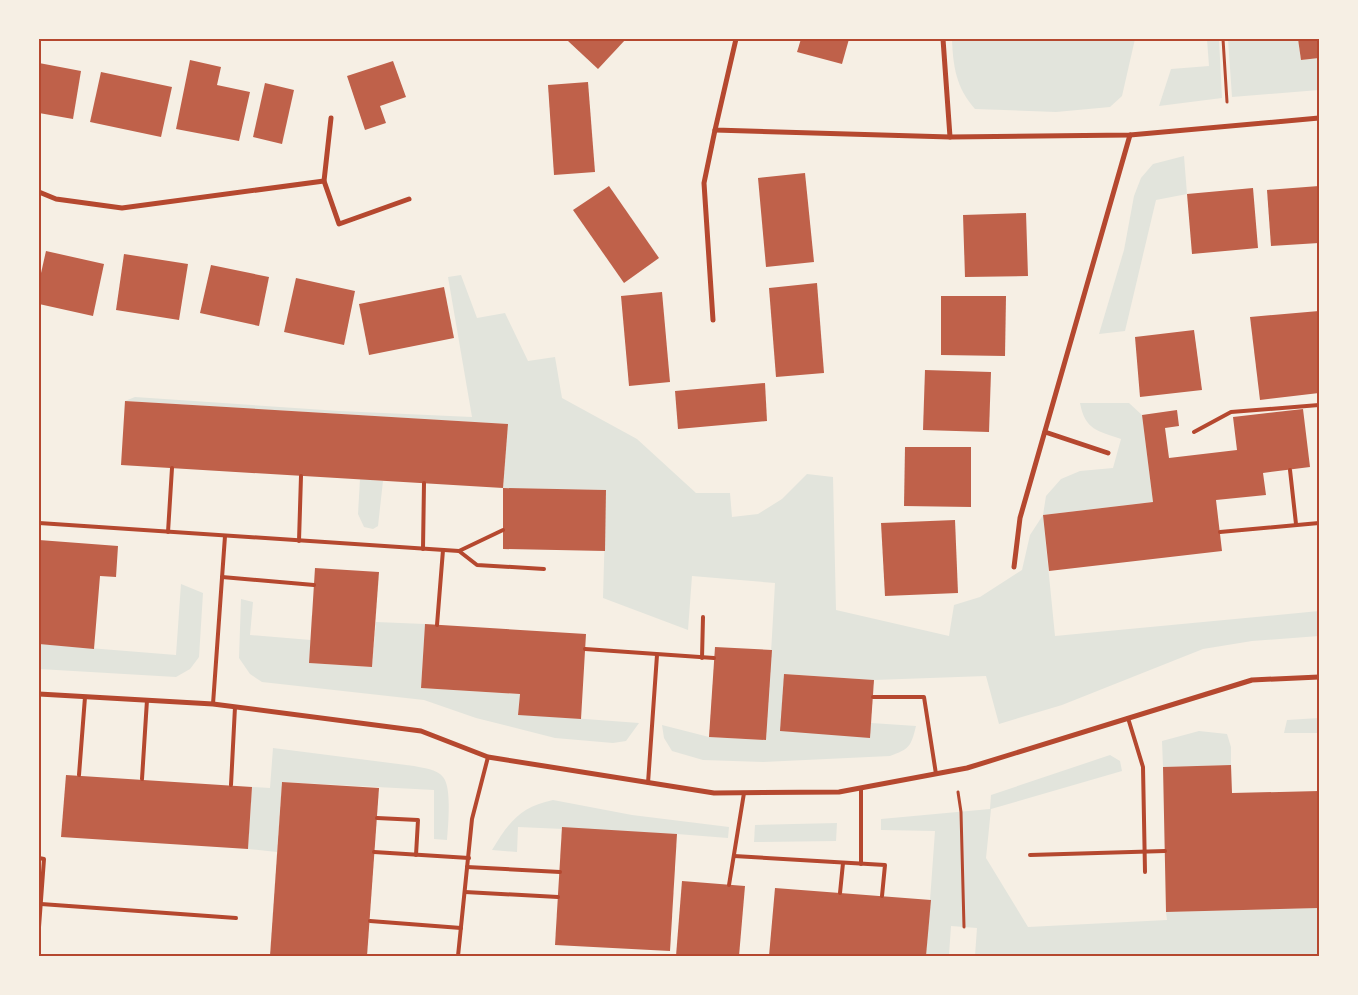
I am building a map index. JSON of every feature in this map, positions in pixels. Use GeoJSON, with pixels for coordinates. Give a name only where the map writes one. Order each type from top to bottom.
{"type":"FeatureCollection","features":[{"type":"Feature","properties":{"kind":"street"},"geometry":{"type":"LineString","coordinates":[[712,320],[704,183],[736,39]]}},
{"type":"Feature","properties":{"kind":"street"},"geometry":{"type":"LineString","coordinates":[[943,39],[950,136]]}},
{"type":"Feature","properties":{"kind":"street"},"geometry":{"type":"LineString","coordinates":[[331,118],[324,180],[338,224],[409,199]]}},
{"type":"Feature","properties":{"kind":"street"},"geometry":{"type":"LineString","coordinates":[[715,130],[950,136],[1130,135],[1319,118]]}},
{"type":"Feature","properties":{"kind":"street"},"geometry":{"type":"LineString","coordinates":[[1014,567],[1020,518],[1130,135]]}},
{"type":"Feature","properties":{"kind":"street"},"geometry":{"type":"LineString","coordinates":[[39,192],[56,199],[122,208],[324,180]]}},
{"type":"Feature","properties":{"kind":"street"},"geometry":{"type":"LineString","coordinates":[[1044,432],[1108,453]]}},
{"type":"Feature","properties":{"kind":"street"},"geometry":{"type":"LineString","coordinates":[[39,694],[213,704],[421,731],[488,757],[714,793],[839,792],[955,770],[1252,680],[1319,677]]}},
{"type":"Feature","properties":{"kind":"lane"},"geometry":{"type":"LineString","coordinates":[[1194,432],[1231,412],[1319,405]]}},
{"type":"Feature","properties":{"kind":"lane"},"geometry":{"type":"LineString","coordinates":[[168,532],[172,468]]}},
{"type":"Feature","properties":{"kind":"lane"},"geometry":{"type":"LineString","coordinates":[[1290,470],[1296,524]]}},
{"type":"Feature","properties":{"kind":"lane"},"geometry":{"type":"LineString","coordinates":[[299,541],[301,476]]}},
{"type":"Feature","properties":{"kind":"lane"},"geometry":{"type":"LineString","coordinates":[[424,483],[424,549]]}},
{"type":"Feature","properties":{"kind":"lane"},"geometry":{"type":"LineString","coordinates":[[39,523],[459,551],[503,530]]}},
{"type":"Feature","properties":{"kind":"lane"},"geometry":{"type":"LineString","coordinates":[[1220,532],[1319,523]]}},
{"type":"Feature","properties":{"kind":"lane"},"geometry":{"type":"LineString","coordinates":[[213,704],[225,536]]}},
{"type":"Feature","properties":{"kind":"lane"},"geometry":{"type":"LineString","coordinates":[[437,625],[443,550]]}},
{"type":"Feature","properties":{"kind":"lane"},"geometry":{"type":"LineString","coordinates":[[459,551],[476,565],[544,569]]}},
{"type":"Feature","properties":{"kind":"lane"},"geometry":{"type":"LineString","coordinates":[[222,576],[314,585]]}},
{"type":"Feature","properties":{"kind":"lane"},"geometry":{"type":"LineString","coordinates":[[702,658],[703,618]]}},
{"type":"Feature","properties":{"kind":"lane"},"geometry":{"type":"LineString","coordinates":[[585,649],[714,658]]}},
{"type":"Feature","properties":{"kind":"lane"},"geometry":{"type":"LineString","coordinates":[[648,783],[657,655]]}},
{"type":"Feature","properties":{"kind":"lane"},"geometry":{"type":"LineString","coordinates":[[873,697],[924,696],[936,774]]}},
{"type":"Feature","properties":{"kind":"lane"},"geometry":{"type":"LineString","coordinates":[[79,776],[85,697]]}},
{"type":"Feature","properties":{"kind":"lane"},"geometry":{"type":"LineString","coordinates":[[142,779],[148,700]]}},
{"type":"Feature","properties":{"kind":"lane"},"geometry":{"type":"LineString","coordinates":[[230,786],[235,707]]}},
{"type":"Feature","properties":{"kind":"lane"},"geometry":{"type":"LineString","coordinates":[[1128,718],[1143,767],[1145,872]]}},
{"type":"Feature","properties":{"kind":"lane"},"geometry":{"type":"LineString","coordinates":[[458,956],[472,819],[488,757]]}},
{"type":"Feature","properties":{"kind":"lane"},"geometry":{"type":"LineString","coordinates":[[861,789],[861,864]]}},
{"type":"Feature","properties":{"kind":"lane"},"geometry":{"type":"LineString","coordinates":[[729,885],[744,793]]}},
{"type":"Feature","properties":{"kind":"lane"},"geometry":{"type":"LineString","coordinates":[[376,818],[418,820],[416,855]]}},
{"type":"Feature","properties":{"kind":"lane"},"geometry":{"type":"LineString","coordinates":[[1030,855],[1165,851]]}},
{"type":"Feature","properties":{"kind":"lane"},"geometry":{"type":"LineString","coordinates":[[374,852],[468,858]]}},
{"type":"Feature","properties":{"kind":"lane"},"geometry":{"type":"LineString","coordinates":[[734,856],[885,865],[882,896]]}},
{"type":"Feature","properties":{"kind":"lane"},"geometry":{"type":"LineString","coordinates":[[39,858],[44,859],[39,927]]}},
{"type":"Feature","properties":{"kind":"lane"},"geometry":{"type":"LineString","coordinates":[[840,893],[843,862]]}},
{"type":"Feature","properties":{"kind":"lane"},"geometry":{"type":"LineString","coordinates":[[467,867],[560,872]]}},
{"type":"Feature","properties":{"kind":"lane"},"geometry":{"type":"LineString","coordinates":[[465,892],[558,897]]}},
{"type":"Feature","properties":{"kind":"lane"},"geometry":{"type":"LineString","coordinates":[[41,904],[236,918]]}},
{"type":"Feature","properties":{"kind":"lane"},"geometry":{"type":"LineString","coordinates":[[370,921],[461,928]]}},
{"type":"Feature","properties":{"kind":"path"},"geometry":{"type":"LineString","coordinates":[[1223,39],[1227,102]]}},
{"type":"Feature","properties":{"kind":"path"},"geometry":{"type":"LineString","coordinates":[[955,770],[961,812],[964,927]]}},
{"type":"Feature","properties":{"kind":"shaded area"},"geometry":{"type":"Polygon","coordinates":[[[952,39],[1135,39],[1122,96],[1110,107],[1056,112],[975,109],[964,93],[957,76],[953,58],[952,39]]]}},
{"type":"Feature","properties":{"kind":"shaded area"},"geometry":{"type":"Polygon","coordinates":[[[1207,39],[1219,39],[1222,98],[1159,106],[1171,69],[1209,66],[1207,39]]]}},
{"type":"Feature","properties":{"kind":"shaded area"},"geometry":{"type":"Polygon","coordinates":[[[1228,39],[1298,39],[1301,60],[1319,58],[1319,90],[1232,97],[1228,39]]]}},
{"type":"Feature","properties":{"kind":"shaded area"},"geometry":{"type":"Polygon","coordinates":[[[1184,156],[1187,194],[1156,200],[1125,331],[1099,334],[1124,250],[1134,196],[1141,178],[1153,164],[1184,156]]]}},
{"type":"Feature","properties":{"kind":"shaded area"},"geometry":{"type":"Polygon","coordinates":[[[461,275],[477,318],[505,313],[528,361],[555,357],[562,398],[637,439],[696,493],[730,493],[732,517],[758,514],[782,499],[807,474],[833,477],[836,610],[949,636],[954,605],[980,597],[1022,570],[1030,535],[1043,515],[1055,636],[1319,611],[1319,636],[1252,641],[1203,649],[1062,705],[999,724],[986,676],[874,680],[785,674],[871,723],[916,726],[911,743],[905,749],[890,756],[763,762],[703,760],[672,751],[664,738],[662,725],[709,737],[766,740],[775,583],[692,576],[688,630],[603,598],[606,490],[503,488],[508,424],[125,401],[135,397],[339,411],[472,417],[448,277],[461,275]]]}},
{"type":"Feature","properties":{"kind":"shaded area"},"geometry":{"type":"Polygon","coordinates":[[[1080,403],[1129,403],[1142,415],[1153,502],[1043,515],[1046,496],[1061,479],[1080,471],[1113,468],[1121,439],[1099,431],[1089,424],[1082,412],[1080,403]]]}},
{"type":"Feature","properties":{"kind":"shaded area"},"geometry":{"type":"Polygon","coordinates":[[[360,479],[383,481],[378,526],[373,529],[364,527],[358,514],[360,479]]]}},
{"type":"Feature","properties":{"kind":"shaded area"},"geometry":{"type":"Polygon","coordinates":[[[181,584],[203,593],[199,657],[190,669],[176,677],[39,669],[39,644],[176,655],[181,584]]]}},
{"type":"Feature","properties":{"kind":"shaded area"},"geometry":{"type":"Polygon","coordinates":[[[241,599],[253,602],[250,635],[311,640],[309,663],[372,667],[376,622],[425,624],[421,688],[520,694],[518,714],[639,723],[626,741],[613,743],[555,738],[476,718],[424,700],[262,682],[250,674],[239,658],[241,599]]]}},
{"type":"Feature","properties":{"kind":"shaded area"},"geometry":{"type":"Polygon","coordinates":[[[1319,718],[1319,733],[1284,733],[1287,720],[1319,718]]]}},
{"type":"Feature","properties":{"kind":"shaded area"},"geometry":{"type":"Polygon","coordinates":[[[1199,731],[1227,734],[1231,747],[1231,765],[1163,767],[1162,741],[1199,731]]]}},
{"type":"Feature","properties":{"kind":"shaded area"},"geometry":{"type":"Polygon","coordinates":[[[273,748],[414,766],[437,772],[443,777],[448,789],[447,840],[434,839],[434,790],[282,782],[277,852],[248,849],[252,787],[270,788],[273,748]]]}},
{"type":"Feature","properties":{"kind":"shaded area"},"geometry":{"type":"Polygon","coordinates":[[[1110,755],[1120,761],[1122,771],[991,809],[986,858],[1028,927],[1167,920],[1166,912],[1319,908],[1319,956],[975,956],[977,928],[951,926],[949,955],[973,956],[926,956],[935,831],[881,830],[881,819],[990,809],[991,795],[1110,755]]]}},
{"type":"Feature","properties":{"kind":"shaded area"},"geometry":{"type":"Polygon","coordinates":[[[553,800],[632,815],[729,827],[728,838],[518,827],[517,852],[492,850],[516,817],[532,807],[553,800]]]}},
{"type":"Feature","properties":{"kind":"shaded area"},"geometry":{"type":"Polygon","coordinates":[[[837,823],[836,841],[754,842],[755,825],[837,823]]]}},
{"type":"Feature","properties":{"kind":"building"},"geometry":{"type":"Polygon","coordinates":[[[570,39],[626,39],[598,69],[568,41],[570,39]]]}},
{"type":"Feature","properties":{"kind":"building"},"geometry":{"type":"Polygon","coordinates":[[[801,39],[849,39],[842,64],[797,52],[801,39]]]}},
{"type":"Feature","properties":{"kind":"building"},"geometry":{"type":"Polygon","coordinates":[[[1298,39],[1319,39],[1319,58],[1301,60],[1298,39]]]}},
{"type":"Feature","properties":{"kind":"building"},"geometry":{"type":"Polygon","coordinates":[[[190,60],[221,67],[217,85],[250,92],[239,141],[176,129],[190,60]]]}},
{"type":"Feature","properties":{"kind":"building"},"geometry":{"type":"Polygon","coordinates":[[[393,61],[406,97],[380,106],[386,123],[365,130],[347,76],[393,61]]]}},
{"type":"Feature","properties":{"kind":"building"},"geometry":{"type":"Polygon","coordinates":[[[39,63],[81,71],[73,119],[39,113],[39,63]]]}},
{"type":"Feature","properties":{"kind":"building"},"geometry":{"type":"Polygon","coordinates":[[[101,72],[172,87],[161,137],[90,122],[101,72]]]}},
{"type":"Feature","properties":{"kind":"building"},"geometry":{"type":"Polygon","coordinates":[[[588,82],[595,172],[554,175],[548,85],[588,82]]]}},
{"type":"Feature","properties":{"kind":"building"},"geometry":{"type":"Polygon","coordinates":[[[265,83],[294,90],[282,144],[253,137],[265,83]]]}},
{"type":"Feature","properties":{"kind":"building"},"geometry":{"type":"Polygon","coordinates":[[[805,173],[814,262],[766,267],[758,178],[805,173]]]}},
{"type":"Feature","properties":{"kind":"building"},"geometry":{"type":"Polygon","coordinates":[[[609,186],[659,258],[624,283],[573,210],[609,186]]]}},
{"type":"Feature","properties":{"kind":"building"},"geometry":{"type":"Polygon","coordinates":[[[1319,186],[1319,243],[1271,246],[1267,190],[1319,186]]]}},
{"type":"Feature","properties":{"kind":"building"},"geometry":{"type":"Polygon","coordinates":[[[1253,188],[1258,248],[1192,254],[1187,194],[1253,188]]]}},
{"type":"Feature","properties":{"kind":"building"},"geometry":{"type":"Polygon","coordinates":[[[1026,213],[1028,276],[965,277],[963,215],[1026,213]]]}},
{"type":"Feature","properties":{"kind":"building"},"geometry":{"type":"Polygon","coordinates":[[[46,251],[104,264],[93,316],[39,304],[39,282],[46,251]]]}},
{"type":"Feature","properties":{"kind":"building"},"geometry":{"type":"Polygon","coordinates":[[[124,254],[188,264],[179,320],[116,310],[124,254]]]}},
{"type":"Feature","properties":{"kind":"building"},"geometry":{"type":"Polygon","coordinates":[[[211,265],[269,277],[259,326],[200,313],[211,265]]]}},
{"type":"Feature","properties":{"kind":"building"},"geometry":{"type":"Polygon","coordinates":[[[296,278],[355,291],[344,345],[284,332],[296,278]]]}},
{"type":"Feature","properties":{"kind":"building"},"geometry":{"type":"Polygon","coordinates":[[[817,283],[824,373],[776,377],[769,288],[817,283]]]}},
{"type":"Feature","properties":{"kind":"building"},"geometry":{"type":"Polygon","coordinates":[[[444,287],[454,338],[369,355],[359,304],[444,287]]]}},
{"type":"Feature","properties":{"kind":"building"},"geometry":{"type":"Polygon","coordinates":[[[662,292],[670,382],[629,386],[621,296],[662,292]]]}},
{"type":"Feature","properties":{"kind":"building"},"geometry":{"type":"Polygon","coordinates":[[[941,296],[1006,296],[1005,356],[941,355],[941,296]]]}},
{"type":"Feature","properties":{"kind":"building"},"geometry":{"type":"Polygon","coordinates":[[[1319,311],[1319,393],[1260,400],[1250,317],[1319,311]]]}},
{"type":"Feature","properties":{"kind":"building"},"geometry":{"type":"Polygon","coordinates":[[[1194,330],[1202,390],[1140,397],[1135,337],[1194,330]]]}},
{"type":"Feature","properties":{"kind":"building"},"geometry":{"type":"Polygon","coordinates":[[[925,370],[991,372],[989,432],[923,430],[925,370]]]}},
{"type":"Feature","properties":{"kind":"building"},"geometry":{"type":"Polygon","coordinates":[[[765,383],[767,421],[678,429],[675,391],[765,383]]]}},
{"type":"Feature","properties":{"kind":"building"},"geometry":{"type":"Polygon","coordinates":[[[125,401],[508,424],[503,488],[121,465],[125,401]]]}},
{"type":"Feature","properties":{"kind":"building"},"geometry":{"type":"Polygon","coordinates":[[[1303,409],[1310,467],[1263,473],[1266,495],[1216,500],[1222,551],[1049,571],[1043,515],[1153,502],[1142,415],[1177,410],[1179,426],[1165,428],[1169,458],[1237,450],[1233,417],[1303,409]]]}},
{"type":"Feature","properties":{"kind":"building"},"geometry":{"type":"Polygon","coordinates":[[[905,447],[971,447],[971,507],[904,506],[905,447]]]}},
{"type":"Feature","properties":{"kind":"building"},"geometry":{"type":"Polygon","coordinates":[[[503,488],[606,490],[605,551],[503,549],[503,488]]]}},
{"type":"Feature","properties":{"kind":"building"},"geometry":{"type":"Polygon","coordinates":[[[955,520],[958,593],[885,596],[881,523],[955,520]]]}},
{"type":"Feature","properties":{"kind":"building"},"geometry":{"type":"Polygon","coordinates":[[[39,540],[118,546],[116,577],[100,576],[94,649],[39,644],[39,540]]]}},
{"type":"Feature","properties":{"kind":"building"},"geometry":{"type":"Polygon","coordinates":[[[315,568],[379,572],[372,667],[309,663],[315,568]]]}},
{"type":"Feature","properties":{"kind":"building"},"geometry":{"type":"Polygon","coordinates":[[[425,624],[586,634],[581,719],[518,715],[520,694],[421,688],[425,624]]]}},
{"type":"Feature","properties":{"kind":"building"},"geometry":{"type":"Polygon","coordinates":[[[715,647],[772,650],[766,740],[709,737],[715,647]]]}},
{"type":"Feature","properties":{"kind":"building"},"geometry":{"type":"Polygon","coordinates":[[[784,674],[874,680],[870,738],[780,731],[784,674]]]}},
{"type":"Feature","properties":{"kind":"building"},"geometry":{"type":"Polygon","coordinates":[[[1231,765],[1232,793],[1319,791],[1319,908],[1166,912],[1163,767],[1231,765]]]}},
{"type":"Feature","properties":{"kind":"building"},"geometry":{"type":"Polygon","coordinates":[[[66,775],[252,787],[248,849],[61,837],[66,775]]]}},
{"type":"Feature","properties":{"kind":"building"},"geometry":{"type":"Polygon","coordinates":[[[282,782],[379,788],[367,956],[270,956],[282,782]]]}},
{"type":"Feature","properties":{"kind":"building"},"geometry":{"type":"Polygon","coordinates":[[[562,827],[677,834],[670,951],[555,945],[562,827]]]}},
{"type":"Feature","properties":{"kind":"building"},"geometry":{"type":"Polygon","coordinates":[[[682,881],[745,886],[739,956],[676,956],[682,881]]]}},
{"type":"Feature","properties":{"kind":"building"},"geometry":{"type":"Polygon","coordinates":[[[775,888],[931,900],[926,956],[769,956],[775,888]]]}}]}
